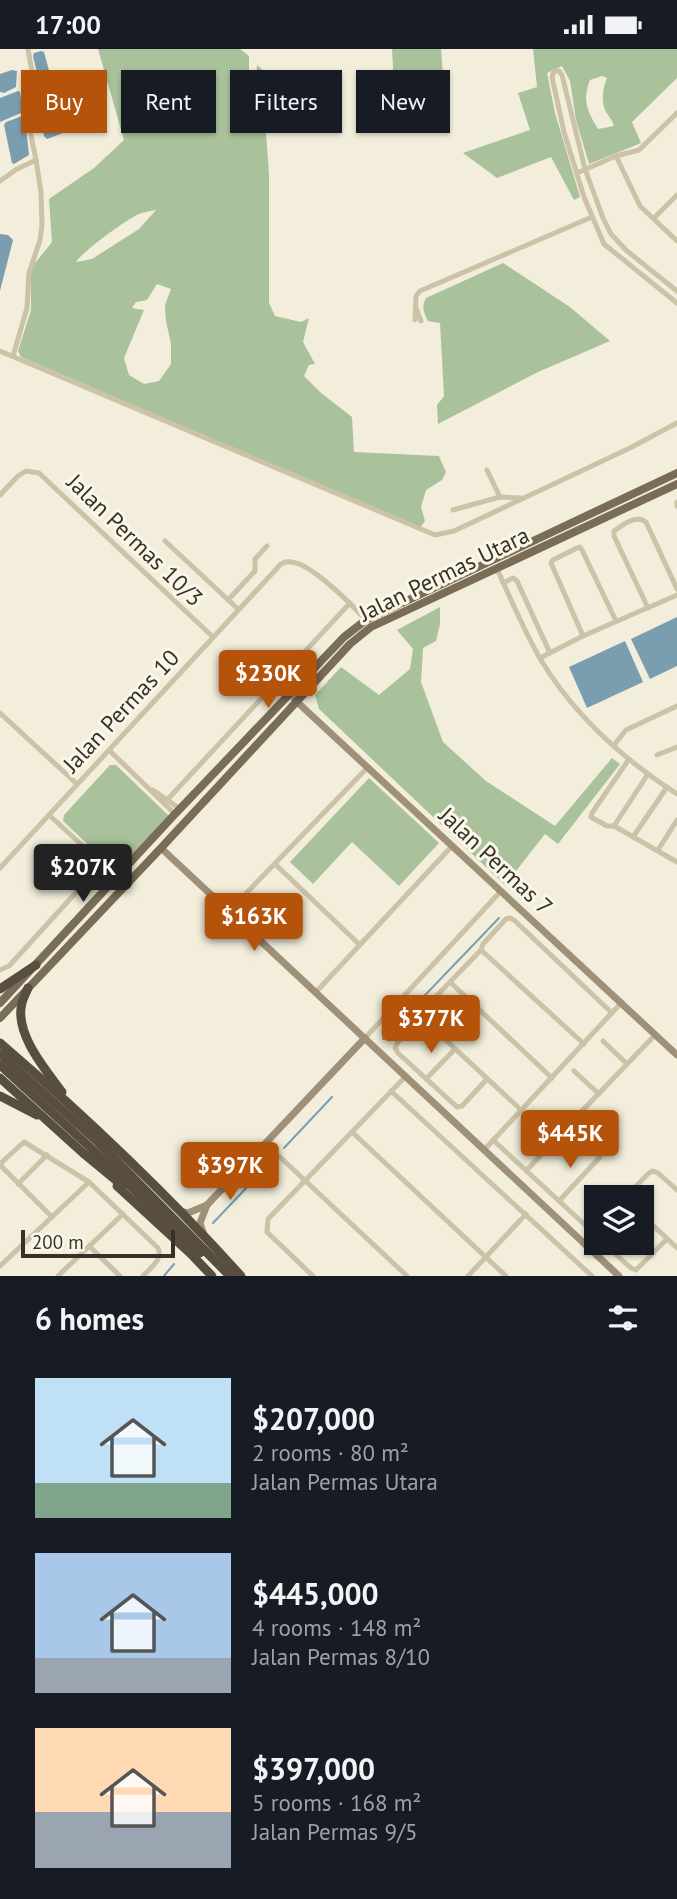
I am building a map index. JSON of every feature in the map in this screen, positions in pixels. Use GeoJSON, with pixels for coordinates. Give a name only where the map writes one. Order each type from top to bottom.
{"type":"FeatureCollection","features":[{"type":"Feature","properties":{"kind":"highway"},"geometry":{"type":"LineString","coordinates":[[0,989],[36,965]]}},
{"type":"Feature","properties":{"kind":"highway"},"geometry":{"type":"LineString","coordinates":[[28,988],[20,1016],[22,1028],[31,1047],[69,1103]]}},
{"type":"Feature","properties":{"kind":"highway"},"geometry":{"type":"LineString","coordinates":[[0,1043],[3,1053],[32,1088],[222,1276]]}},
{"type":"Feature","properties":{"kind":"highway"},"geometry":{"type":"LineString","coordinates":[[3,1053],[69,1103],[241,1276]]}},
{"type":"Feature","properties":{"kind":"highway"},"geometry":{"type":"LineString","coordinates":[[0,1065],[99,1143],[230,1276]]}},
{"type":"Feature","properties":{"kind":"highway"},"geometry":{"type":"LineString","coordinates":[[0,1078],[83,1153],[171,1224]]}},
{"type":"Feature","properties":{"kind":"highway"},"geometry":{"type":"LineString","coordinates":[[0,1096],[48,1121]]}},
{"type":"Feature","properties":{"kind":"highway"},"geometry":{"type":"LineString","coordinates":[[83,1153],[212,1276]]}},
{"type":"Feature","properties":{"kind":"main road","name":"Jalan Permas Utara"},"geometry":{"type":"LineString","coordinates":[[0,1003],[344,637],[366,620],[677,473]]}},
{"type":"Feature","properties":{"kind":"main road","name":"Jalan Permas Utara"},"geometry":{"type":"LineString","coordinates":[[0,1018],[162,848],[350,644],[371,627],[677,484]]}},
{"type":"Feature","properties":{"kind":"main road"},"geometry":{"type":"LineString","coordinates":[[234,754],[240,754],[243,760]]}},
{"type":"Feature","properties":{"kind":"street"},"geometry":{"type":"LineString","coordinates":[[13,356],[27,308],[29,273],[42,233],[41,192],[23,96],[24,87],[32,72],[28,49]]}},
{"type":"Feature","properties":{"kind":"street"},"geometry":{"type":"LineString","coordinates":[[677,291],[627,251],[611,234],[599,210],[585,169],[562,75],[559,71],[554,71],[552,78],[564,132],[592,217],[604,244],[677,303]]}},
{"type":"Feature","properties":{"kind":"street"},"geometry":{"type":"LineString","coordinates":[[577,173],[639,149],[677,113]]}},
{"type":"Feature","properties":{"kind":"street"},"geometry":{"type":"LineString","coordinates":[[616,156],[640,206],[677,241]]}},
{"type":"Feature","properties":{"kind":"street"},"geometry":{"type":"LineString","coordinates":[[0,181],[36,160]]}},
{"type":"Feature","properties":{"kind":"street"},"geometry":{"type":"LineString","coordinates":[[654,218],[677,195]]}},
{"type":"Feature","properties":{"kind":"street"},"geometry":{"type":"LineString","coordinates":[[418,320],[416,296],[420,291],[592,217]]}},
{"type":"Feature","properties":{"kind":"street"},"geometry":{"type":"LineString","coordinates":[[0,351],[435,535],[448,534],[677,423]]}},
{"type":"Feature","properties":{"kind":"street"},"geometry":{"type":"LineString","coordinates":[[487,470],[500,498]]}},
{"type":"Feature","properties":{"kind":"street","name":"Jalan Permas 10/3"},"geometry":{"type":"LineString","coordinates":[[0,495],[26,471],[44,477],[213,637]]}},
{"type":"Feature","properties":{"kind":"street"},"geometry":{"type":"LineString","coordinates":[[453,510],[500,498],[524,498]]}},
{"type":"Feature","properties":{"kind":"street"},"geometry":{"type":"LineString","coordinates":[[648,608],[614,531],[636,519],[646,522],[677,589]]}},
{"type":"Feature","properties":{"kind":"street"},"geometry":{"type":"LineString","coordinates":[[165,541],[239,609]]}},
{"type":"Feature","properties":{"kind":"street"},"geometry":{"type":"LineString","coordinates":[[228,600],[255,572],[255,559],[267,546]]}},
{"type":"Feature","properties":{"kind":"street"},"geometry":{"type":"LineString","coordinates":[[583,636],[551,563],[580,547],[616,621]]}},
{"type":"Feature","properties":{"kind":"street","name":"Jalan Permas 10"},"geometry":{"type":"LineString","coordinates":[[0,868],[281,563],[299,563],[350,603],[366,620]]}},
{"type":"Feature","properties":{"kind":"street"},"geometry":{"type":"LineString","coordinates":[[497,569],[540,658],[573,705],[589,724],[629,759],[677,794]]}},
{"type":"Feature","properties":{"kind":"street"},"geometry":{"type":"LineString","coordinates":[[503,583],[513,578],[517,581],[550,653]]}},
{"type":"Feature","properties":{"kind":"street"},"geometry":{"type":"LineString","coordinates":[[540,658],[677,595]]}},
{"type":"Feature","properties":{"kind":"street"},"geometry":{"type":"LineString","coordinates":[[167,800],[350,603]]}},
{"type":"Feature","properties":{"kind":"street","name":"Jalan Permas 7"},"geometry":{"type":"LineString","coordinates":[[289,694],[677,1055]]}},
{"type":"Feature","properties":{"kind":"street"},"geometry":{"type":"LineString","coordinates":[[614,745],[626,730],[677,706]]}},
{"type":"Feature","properties":{"kind":"street"},"geometry":{"type":"LineString","coordinates":[[0,713],[77,784]]}},
{"type":"Feature","properties":{"kind":"street"},"geometry":{"type":"LineString","coordinates":[[657,755],[677,747]]}},
{"type":"Feature","properties":{"kind":"street"},"geometry":{"type":"LineString","coordinates":[[109,750],[167,800],[177,812]]}},
{"type":"Feature","properties":{"kind":"street"},"geometry":{"type":"LineString","coordinates":[[629,759],[591,816],[676,860]]}},
{"type":"Feature","properties":{"kind":"street"},"geometry":{"type":"LineString","coordinates":[[230,910],[368,767]]}},
{"type":"Feature","properties":{"kind":"street"},"geometry":{"type":"LineString","coordinates":[[614,826],[648,774]]}},
{"type":"Feature","properties":{"kind":"street"},"geometry":{"type":"LineString","coordinates":[[633,837],[667,787]]}},
{"type":"Feature","properties":{"kind":"street"},"geometry":{"type":"LineString","coordinates":[[150,788],[157,798],[177,812]]}},
{"type":"Feature","properties":{"kind":"street"},"geometry":{"type":"LineString","coordinates":[[49,815],[117,877]]}},
{"type":"Feature","properties":{"kind":"street"},"geometry":{"type":"LineString","coordinates":[[658,850],[677,820]]}},
{"type":"Feature","properties":{"kind":"street"},"geometry":{"type":"LineString","coordinates":[[316,992],[452,846]]}},
{"type":"Feature","properties":{"kind":"street"},"geometry":{"type":"LineString","coordinates":[[162,848],[619,1276]]}},
{"type":"Feature","properties":{"kind":"street"},"geometry":{"type":"LineString","coordinates":[[275,863],[360,945]]}},
{"type":"Feature","properties":{"kind":"street"},"geometry":{"type":"LineString","coordinates":[[0,970],[9,966],[102,865]]}},
{"type":"Feature","properties":{"kind":"street"},"geometry":{"type":"LineString","coordinates":[[206,1240],[200,1223],[207,1205],[500,891]]}},
{"type":"Feature","properties":{"kind":"street"},"geometry":{"type":"LineString","coordinates":[[487,1079],[459,1107],[395,1048],[506,919],[514,920],[612,1013]]}},
{"type":"Feature","properties":{"kind":"street"},"geometry":{"type":"LineString","coordinates":[[481,950],[584,1044]]}},
{"type":"Feature","properties":{"kind":"street"},"geometry":{"type":"LineString","coordinates":[[450,982],[551,1078]]}},
{"type":"Feature","properties":{"kind":"street"},"geometry":{"type":"LineString","coordinates":[[484,1150],[622,1002]]}},
{"type":"Feature","properties":{"kind":"street"},"geometry":{"type":"LineString","coordinates":[[421,1016],[521,1110]]}},
{"type":"Feature","properties":{"kind":"street"},"geometry":{"type":"LineString","coordinates":[[580,1113],[655,1034]]}},
{"type":"Feature","properties":{"kind":"street"},"geometry":{"type":"LineString","coordinates":[[603,1041],[627,1064]]}},
{"type":"Feature","properties":{"kind":"street"},"geometry":{"type":"LineString","coordinates":[[426,1079],[455,1049]]}},
{"type":"Feature","properties":{"kind":"street"},"geometry":{"type":"LineString","coordinates":[[574,1071],[599,1094]]}},
{"type":"Feature","properties":{"kind":"street"},"geometry":{"type":"LineString","coordinates":[[313,1276],[267,1233],[268,1219],[406,1076]]}},
{"type":"Feature","properties":{"kind":"street"},"geometry":{"type":"LineString","coordinates":[[391,1091],[593,1276]]}},
{"type":"Feature","properties":{"kind":"street"},"geometry":{"type":"LineString","coordinates":[[526,1171],[568,1126]]}},
{"type":"Feature","properties":{"kind":"street"},"geometry":{"type":"LineString","coordinates":[[352,1132],[506,1276]]}},
{"type":"Feature","properties":{"kind":"street"},"geometry":{"type":"LineString","coordinates":[[494,1140],[584,1223]]}},
{"type":"Feature","properties":{"kind":"street"},"geometry":{"type":"LineString","coordinates":[[51,1217],[2,1167],[2,1162],[24,1142],[89,1182],[158,1248],[160,1257],[143,1276]]}},
{"type":"Feature","properties":{"kind":"street"},"geometry":{"type":"LineString","coordinates":[[266,1144],[407,1276]]}},
{"type":"Feature","properties":{"kind":"street"},"geometry":{"type":"LineString","coordinates":[[18,1184],[47,1155]]}},
{"type":"Feature","properties":{"kind":"street"},"geometry":{"type":"LineString","coordinates":[[559,1201],[600,1157]]}},
{"type":"Feature","properties":{"kind":"street"},"geometry":{"type":"LineString","coordinates":[[637,1185],[653,1171],[677,1190]]}},
{"type":"Feature","properties":{"kind":"street"},"geometry":{"type":"LineString","coordinates":[[0,1266],[89,1182]]}},
{"type":"Feature","properties":{"kind":"street"},"geometry":{"type":"LineString","coordinates":[[179,1211],[188,1213],[207,1205]]}},
{"type":"Feature","properties":{"kind":"street"},"geometry":{"type":"LineString","coordinates":[[58,1276],[123,1214]]}},
{"type":"Feature","properties":{"kind":"street"},"geometry":{"type":"LineString","coordinates":[[468,1276],[526,1214]]}},
{"type":"Feature","properties":{"kind":"street"},"geometry":{"type":"LineString","coordinates":[[654,1227],[677,1248]]}},
{"type":"Feature","properties":{"kind":"street"},"geometry":{"type":"LineString","coordinates":[[654,1252],[667,1239]]}},
{"type":"Feature","properties":{"kind":"street"},"geometry":{"type":"LineString","coordinates":[[89,1246],[120,1276]]}},
{"type":"Feature","properties":{"kind":"street"},"geometry":{"type":"LineString","coordinates":[[616,1255],[636,1271],[652,1255]]}},
{"type":"Feature","properties":{"kind":"green space"},"geometry":{"type":"Polygon","coordinates":[[[98,49],[240,49],[249,56],[249,70],[230,70],[230,133],[266,133],[269,174],[269,303],[275,316],[301,322],[309,318],[303,342],[315,364],[309,365],[304,376],[352,417],[354,452],[439,456],[446,472],[442,480],[426,490],[421,507],[425,521],[420,528],[21,357],[18,351],[31,310],[31,268],[52,242],[49,199],[94,168],[124,140],[122,133],[216,133],[216,70],[121,70],[121,130],[107,80],[107,70],[104,70],[98,49]],[[156,210],[139,214],[125,222],[76,262],[92,259],[139,229],[156,210]],[[157,284],[147,300],[136,302],[132,308],[144,310],[124,358],[129,375],[144,384],[159,381],[171,364],[165,305],[171,289],[157,284]]]}},
{"type":"Feature","properties":{"kind":"green space"},"geometry":{"type":"Polygon","coordinates":[[[392,49],[441,49],[442,70],[393,70],[392,49]]]}},
{"type":"Feature","properties":{"kind":"green space"},"geometry":{"type":"Polygon","coordinates":[[[533,49],[677,49],[677,78],[632,122],[641,143],[589,164],[576,120],[570,81],[562,66],[547,73],[555,113],[580,197],[574,200],[551,157],[497,178],[463,153],[530,130],[518,93],[537,87],[533,49]],[[602,76],[590,80],[586,94],[589,111],[598,129],[614,126],[603,102],[607,78],[602,76]]]}},
{"type":"Feature","properties":{"kind":"green space"},"geometry":{"type":"Polygon","coordinates":[[[503,263],[570,307],[610,341],[538,372],[438,424],[437,405],[444,396],[440,323],[428,321],[424,301],[503,263]]]}},
{"type":"Feature","properties":{"kind":"green space"},"geometry":{"type":"Polygon","coordinates":[[[440,607],[436,641],[423,648],[421,682],[443,742],[486,781],[555,826],[612,758],[620,764],[558,844],[545,834],[505,885],[319,709],[315,695],[341,667],[379,695],[410,669],[413,649],[397,630],[440,607]]]}},
{"type":"Feature","properties":{"kind":"green space"},"geometry":{"type":"Polygon","coordinates":[[[110,765],[116,765],[169,816],[120,871],[116,871],[63,821],[64,815],[110,765]]]}},
{"type":"Feature","properties":{"kind":"green space"},"geometry":{"type":"Polygon","coordinates":[[[369,778],[439,843],[399,886],[352,842],[313,884],[290,862],[369,778]]]}},
{"type":"Feature","properties":{"kind":"water"},"geometry":{"type":"Polygon","coordinates":[[[44,52],[49,70],[36,70],[34,53],[44,52]]]}},
{"type":"Feature","properties":{"kind":"water"},"geometry":{"type":"Polygon","coordinates":[[[17,71],[16,87],[4,93],[0,92],[0,74],[17,71]]]}},
{"type":"Feature","properties":{"kind":"water"},"geometry":{"type":"Polygon","coordinates":[[[20,92],[21,113],[0,122],[0,98],[20,92]]]}},
{"type":"Feature","properties":{"kind":"water"},"geometry":{"type":"Polygon","coordinates":[[[21,116],[21,133],[27,133],[29,155],[14,164],[4,125],[21,116]]]}},
{"type":"Feature","properties":{"kind":"water"},"geometry":{"type":"Polygon","coordinates":[[[43,133],[63,133],[47,139],[43,133]]]}},
{"type":"Feature","properties":{"kind":"water"},"geometry":{"type":"Polygon","coordinates":[[[0,234],[8,235],[13,240],[0,291],[0,234]]]}},
{"type":"Feature","properties":{"kind":"water"},"geometry":{"type":"Polygon","coordinates":[[[677,617],[677,666],[650,679],[631,639],[677,617]]]}},
{"type":"Feature","properties":{"kind":"water"},"geometry":{"type":"Polygon","coordinates":[[[625,641],[643,682],[587,708],[569,667],[625,641]]]}},
{"type":"Feature","properties":{"kind":"waterway"},"geometry":{"type":"LineString","coordinates":[[383,1039],[499,918]]}},
{"type":"Feature","properties":{"kind":"waterway"},"geometry":{"type":"LineString","coordinates":[[284,1148],[332,1097]]}},
{"type":"Feature","properties":{"kind":"waterway"},"geometry":{"type":"LineString","coordinates":[[213,1223],[269,1164]]}},
{"type":"Feature","properties":{"kind":"waterway"},"geometry":{"type":"LineString","coordinates":[[164,1276],[174,1264]]}}]}
